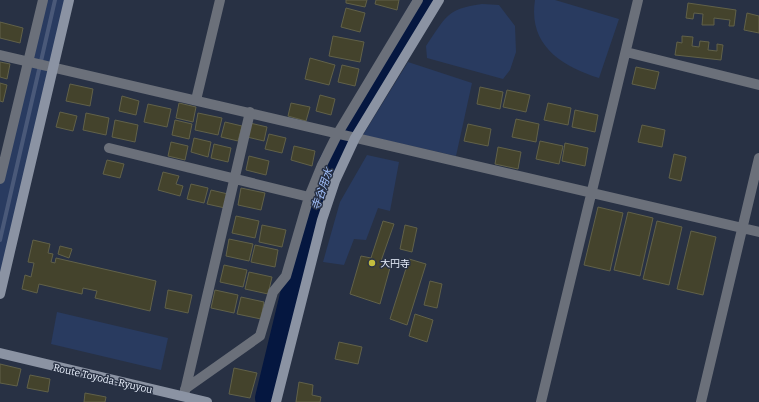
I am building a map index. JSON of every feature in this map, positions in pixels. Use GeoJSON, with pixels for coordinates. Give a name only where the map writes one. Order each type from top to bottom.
{"type":"FeatureCollection","features":[{"type":"Feature","properties":{"kind":"street"},"geometry":{"type":"LineString","coordinates":[[0,180],[43,0]]}},
{"type":"Feature","properties":{"kind":"street"},"geometry":{"type":"LineString","coordinates":[[0,294],[69,0]]}},
{"type":"Feature","properties":{"kind":"street"},"geometry":{"type":"LineString","coordinates":[[196,100],[220,0]]}},
{"type":"Feature","properties":{"kind":"street"},"geometry":{"type":"LineString","coordinates":[[169,402],[183,394],[260,336],[273,292],[286,276],[309,197],[338,133],[418,0]]}},
{"type":"Feature","properties":{"kind":"street"},"geometry":{"type":"LineString","coordinates":[[276,402],[322,220],[335,181],[355,138],[439,0]]}},
{"type":"Feature","properties":{"kind":"street"},"geometry":{"type":"LineString","coordinates":[[541,402],[593,192],[638,0]]}},
{"type":"Feature","properties":{"kind":"street"},"geometry":{"type":"LineString","coordinates":[[626,52],[759,86]]}},
{"type":"Feature","properties":{"kind":"street"},"geometry":{"type":"LineString","coordinates":[[0,55],[250,112],[355,138],[593,192],[759,232]]}},
{"type":"Feature","properties":{"kind":"street"},"geometry":{"type":"LineString","coordinates":[[183,394],[250,112]]}},
{"type":"Feature","properties":{"kind":"street"},"geometry":{"type":"LineString","coordinates":[[109,148],[234,180],[309,197]]}},
{"type":"Feature","properties":{"kind":"street"},"geometry":{"type":"LineString","coordinates":[[701,402],[759,158]]}},
{"type":"Feature","properties":{"kind":"street","name":"Route Toyoda-Ryuyou"},"geometry":{"type":"LineString","coordinates":[[0,353],[183,394],[200,401]]}},
{"type":"Feature","properties":{"kind":"shaded area"},"geometry":{"type":"Polygon","coordinates":[[[41,0],[69,0],[0,283],[0,170],[41,0]]]}},
{"type":"Feature","properties":{"kind":"shaded area"},"geometry":{"type":"Polygon","coordinates":[[[419,0],[439,0],[355,138],[333,188],[276,402],[257,402],[310,206],[332,152],[419,0]]]}},
{"type":"Feature","properties":{"kind":"shaded area"},"geometry":{"type":"Polygon","coordinates":[[[535,0],[555,0],[619,19],[599,78],[572,67],[560,60],[550,51],[542,41],[537,29],[534,16],[535,0]]]}},
{"type":"Feature","properties":{"kind":"shaded area"},"geometry":{"type":"Polygon","coordinates":[[[482,4],[499,5],[515,26],[516,52],[510,70],[503,79],[427,58],[426,46],[448,16],[461,9],[482,4]]]}},
{"type":"Feature","properties":{"kind":"shaded area"},"geometry":{"type":"Polygon","coordinates":[[[408,62],[472,83],[456,156],[363,135],[408,62]]]}},
{"type":"Feature","properties":{"kind":"shaded area"},"geometry":{"type":"Polygon","coordinates":[[[367,155],[399,162],[390,211],[378,208],[366,240],[354,239],[344,265],[323,262],[340,202],[367,155]]]}},
{"type":"Feature","properties":{"kind":"shaded area"},"geometry":{"type":"Polygon","coordinates":[[[57,312],[168,338],[161,370],[51,344],[57,312]]]}},
{"type":"Feature","properties":{"kind":"building"},"geometry":{"type":"Polygon","coordinates":[[[346,0],[367,0],[365,7],[346,3],[346,0]]]}},
{"type":"Feature","properties":{"kind":"building"},"geometry":{"type":"Polygon","coordinates":[[[376,0],[399,0],[397,10],[375,4],[376,0]]]}},
{"type":"Feature","properties":{"kind":"building"},"geometry":{"type":"Polygon","coordinates":[[[688,3],[736,10],[734,26],[729,26],[730,20],[714,18],[714,25],[702,25],[703,14],[694,13],[693,19],[686,18],[688,3]]]}},
{"type":"Feature","properties":{"kind":"building"},"geometry":{"type":"Polygon","coordinates":[[[346,8],[365,13],[360,32],[341,27],[346,8]]]}},
{"type":"Feature","properties":{"kind":"building"},"geometry":{"type":"Polygon","coordinates":[[[747,13],[759,16],[759,33],[744,30],[747,13]]]}},
{"type":"Feature","properties":{"kind":"building"},"geometry":{"type":"Polygon","coordinates":[[[0,22],[23,28],[20,43],[0,38],[0,22]]]}},
{"type":"Feature","properties":{"kind":"building"},"geometry":{"type":"Polygon","coordinates":[[[333,36],[364,42],[360,62],[329,56],[333,36]]]}},
{"type":"Feature","properties":{"kind":"building"},"geometry":{"type":"Polygon","coordinates":[[[682,36],[693,37],[692,46],[699,47],[700,41],[709,42],[708,50],[717,51],[717,44],[723,45],[721,60],[675,55],[677,42],[682,43],[682,36]]]}},
{"type":"Feature","properties":{"kind":"building"},"geometry":{"type":"Polygon","coordinates":[[[310,58],[335,65],[329,85],[305,79],[310,58]]]}},
{"type":"Feature","properties":{"kind":"building"},"geometry":{"type":"Polygon","coordinates":[[[0,62],[10,64],[7,79],[0,77],[0,62]]]}},
{"type":"Feature","properties":{"kind":"building"},"geometry":{"type":"Polygon","coordinates":[[[342,65],[359,69],[355,86],[338,82],[342,65]]]}},
{"type":"Feature","properties":{"kind":"building"},"geometry":{"type":"Polygon","coordinates":[[[636,67],[659,72],[655,89],[632,84],[636,67]]]}},
{"type":"Feature","properties":{"kind":"building"},"geometry":{"type":"Polygon","coordinates":[[[0,83],[7,85],[3,102],[0,101],[0,83]]]}},
{"type":"Feature","properties":{"kind":"building"},"geometry":{"type":"Polygon","coordinates":[[[70,84],[93,89],[90,106],[66,101],[70,84]]]}},
{"type":"Feature","properties":{"kind":"building"},"geometry":{"type":"Polygon","coordinates":[[[480,87],[503,92],[500,109],[477,104],[480,87]]]}},
{"type":"Feature","properties":{"kind":"building"},"geometry":{"type":"Polygon","coordinates":[[[507,90],[530,95],[526,112],[503,107],[507,90]]]}},
{"type":"Feature","properties":{"kind":"building"},"geometry":{"type":"Polygon","coordinates":[[[320,95],[335,99],[331,115],[316,111],[320,95]]]}},
{"type":"Feature","properties":{"kind":"building"},"geometry":{"type":"Polygon","coordinates":[[[122,96],[139,101],[136,115],[119,111],[122,96]]]}},
{"type":"Feature","properties":{"kind":"building"},"geometry":{"type":"Polygon","coordinates":[[[179,103],[196,107],[193,122],[176,118],[179,103]]]}},
{"type":"Feature","properties":{"kind":"building"},"geometry":{"type":"Polygon","coordinates":[[[291,103],[310,107],[306,121],[288,116],[291,103]]]}},
{"type":"Feature","properties":{"kind":"building"},"geometry":{"type":"Polygon","coordinates":[[[548,103],[571,108],[568,125],[544,120],[548,103]]]}},
{"type":"Feature","properties":{"kind":"building"},"geometry":{"type":"Polygon","coordinates":[[[148,104],[171,109],[167,127],[144,122],[148,104]]]}},
{"type":"Feature","properties":{"kind":"building"},"geometry":{"type":"Polygon","coordinates":[[[575,110],[598,115],[595,132],[572,127],[575,110]]]}},
{"type":"Feature","properties":{"kind":"building"},"geometry":{"type":"Polygon","coordinates":[[[60,112],[77,116],[73,131],[56,127],[60,112]]]}},
{"type":"Feature","properties":{"kind":"building"},"geometry":{"type":"Polygon","coordinates":[[[86,113],[109,118],[106,135],[83,130],[86,113]]]}},
{"type":"Feature","properties":{"kind":"building"},"geometry":{"type":"Polygon","coordinates":[[[198,113],[222,118],[218,135],[195,130],[198,113]]]}},
{"type":"Feature","properties":{"kind":"building"},"geometry":{"type":"Polygon","coordinates":[[[516,119],[539,124],[536,142],[512,137],[516,119]]]}},
{"type":"Feature","properties":{"kind":"building"},"geometry":{"type":"Polygon","coordinates":[[[115,120],[138,125],[135,142],[112,137],[115,120]]]}},
{"type":"Feature","properties":{"kind":"building"},"geometry":{"type":"Polygon","coordinates":[[[175,120],[192,124],[189,139],[172,135],[175,120]]]}},
{"type":"Feature","properties":{"kind":"building"},"geometry":{"type":"Polygon","coordinates":[[[225,122],[242,126],[238,141],[221,137],[225,122]]]}},
{"type":"Feature","properties":{"kind":"building"},"geometry":{"type":"Polygon","coordinates":[[[250,123],[267,127],[264,141],[247,137],[250,123]]]}},
{"type":"Feature","properties":{"kind":"building"},"geometry":{"type":"Polygon","coordinates":[[[468,124],[491,129],[488,146],[464,141],[468,124]]]}},
{"type":"Feature","properties":{"kind":"building"},"geometry":{"type":"Polygon","coordinates":[[[642,125],[665,130],[662,147],[638,142],[642,125]]]}},
{"type":"Feature","properties":{"kind":"building"},"geometry":{"type":"Polygon","coordinates":[[[269,134],[286,138],[282,153],[265,149],[269,134]]]}},
{"type":"Feature","properties":{"kind":"building"},"geometry":{"type":"Polygon","coordinates":[[[194,138],[211,142],[208,157],[191,152],[194,138]]]}},
{"type":"Feature","properties":{"kind":"building"},"geometry":{"type":"Polygon","coordinates":[[[540,141],[563,146],[559,164],[536,159],[540,141]]]}},
{"type":"Feature","properties":{"kind":"building"},"geometry":{"type":"Polygon","coordinates":[[[171,142],[188,146],[185,160],[168,156],[171,142]]]}},
{"type":"Feature","properties":{"kind":"building"},"geometry":{"type":"Polygon","coordinates":[[[565,143],[588,148],[585,166],[562,161],[565,143]]]}},
{"type":"Feature","properties":{"kind":"building"},"geometry":{"type":"Polygon","coordinates":[[[214,144],[231,148],[228,162],[211,158],[214,144]]]}},
{"type":"Feature","properties":{"kind":"building"},"geometry":{"type":"Polygon","coordinates":[[[294,146],[315,151],[312,166],[291,160],[294,146]]]}},
{"type":"Feature","properties":{"kind":"building"},"geometry":{"type":"Polygon","coordinates":[[[498,147],[521,152],[518,169],[495,164],[498,147]]]}},
{"type":"Feature","properties":{"kind":"building"},"geometry":{"type":"Polygon","coordinates":[[[674,154],[686,157],[681,181],[669,178],[674,154]]]}},
{"type":"Feature","properties":{"kind":"building"},"geometry":{"type":"Polygon","coordinates":[[[249,156],[269,161],[266,175],[246,170],[249,156]]]}},
{"type":"Feature","properties":{"kind":"building"},"geometry":{"type":"Polygon","coordinates":[[[107,160],[124,164],[120,178],[103,174],[107,160]]]}},
{"type":"Feature","properties":{"kind":"building"},"geometry":{"type":"Polygon","coordinates":[[[163,172],[179,176],[176,184],[183,186],[180,196],[158,190],[163,172]]]}},
{"type":"Feature","properties":{"kind":"building"},"geometry":{"type":"Polygon","coordinates":[[[191,184],[208,188],[204,203],[187,199],[191,184]]]}},
{"type":"Feature","properties":{"kind":"building"},"geometry":{"type":"Polygon","coordinates":[[[241,188],[265,193],[261,210],[238,205],[241,188]]]}},
{"type":"Feature","properties":{"kind":"building"},"geometry":{"type":"Polygon","coordinates":[[[211,190],[228,194],[225,208],[207,204],[211,190]]]}},
{"type":"Feature","properties":{"kind":"building"},"geometry":{"type":"Polygon","coordinates":[[[598,207],[623,213],[610,271],[584,265],[598,207]]]}},
{"type":"Feature","properties":{"kind":"building"},"geometry":{"type":"Polygon","coordinates":[[[628,212],[653,218],[640,276],[614,270],[628,212]]]}},
{"type":"Feature","properties":{"kind":"building"},"geometry":{"type":"Polygon","coordinates":[[[236,216],[259,221],[255,238],[232,233],[236,216]]]}},
{"type":"Feature","properties":{"kind":"building","name":"大円寺"},"geometry":{"type":"Polygon","coordinates":[[[383,221],[394,224],[381,261],[391,264],[380,304],[350,294],[361,256],[371,258],[383,221]]]}},
{"type":"Feature","properties":{"kind":"building"},"geometry":{"type":"Polygon","coordinates":[[[657,221],[682,227],[669,285],[643,279],[657,221]]]}},
{"type":"Feature","properties":{"kind":"building"},"geometry":{"type":"Polygon","coordinates":[[[262,225],[286,230],[282,247],[259,242],[262,225]]]}},
{"type":"Feature","properties":{"kind":"building"},"geometry":{"type":"Polygon","coordinates":[[[405,225],[417,228],[412,252],[400,249],[405,225]]]}},
{"type":"Feature","properties":{"kind":"building"},"geometry":{"type":"Polygon","coordinates":[[[691,231],[716,237],[703,295],[677,289],[691,231]]]}},
{"type":"Feature","properties":{"kind":"building"},"geometry":{"type":"Polygon","coordinates":[[[229,239],[253,244],[249,261],[226,256],[229,239]]]}},
{"type":"Feature","properties":{"kind":"building"},"geometry":{"type":"Polygon","coordinates":[[[33,240],[50,244],[48,253],[53,254],[51,262],[55,263],[56,258],[156,281],[150,311],[95,298],[97,291],[83,288],[82,294],[39,284],[37,293],[22,289],[25,275],[31,277],[34,263],[28,262],[33,240]]]}},
{"type":"Feature","properties":{"kind":"building"},"geometry":{"type":"Polygon","coordinates":[[[255,245],[278,250],[275,267],[251,262],[255,245]]]}},
{"type":"Feature","properties":{"kind":"building"},"geometry":{"type":"Polygon","coordinates":[[[60,246],[72,249],[69,258],[58,254],[60,246]]]}},
{"type":"Feature","properties":{"kind":"building"},"geometry":{"type":"Polygon","coordinates":[[[409,259],[426,264],[407,325],[390,319],[409,259]]]}},
{"type":"Feature","properties":{"kind":"building"},"geometry":{"type":"Polygon","coordinates":[[[224,265],[247,270],[243,287],[220,282],[224,265]]]}},
{"type":"Feature","properties":{"kind":"building"},"geometry":{"type":"Polygon","coordinates":[[[249,272],[272,277],[268,294],[245,289],[249,272]]]}},
{"type":"Feature","properties":{"kind":"building"},"geometry":{"type":"Polygon","coordinates":[[[430,281],[442,284],[437,308],[424,305],[430,281]]]}},
{"type":"Feature","properties":{"kind":"building"},"geometry":{"type":"Polygon","coordinates":[[[168,290],[192,295],[188,313],[165,308],[168,290]]]}},
{"type":"Feature","properties":{"kind":"building"},"geometry":{"type":"Polygon","coordinates":[[[215,290],[238,295],[234,313],[211,308],[215,290]]]}},
{"type":"Feature","properties":{"kind":"building"},"geometry":{"type":"Polygon","coordinates":[[[241,297],[264,302],[261,319],[237,314],[241,297]]]}},
{"type":"Feature","properties":{"kind":"building"},"geometry":{"type":"Polygon","coordinates":[[[415,314],[433,320],[427,342],[409,336],[415,314]]]}},
{"type":"Feature","properties":{"kind":"building"},"geometry":{"type":"Polygon","coordinates":[[[339,342],[362,347],[358,364],[335,359],[339,342]]]}},
{"type":"Feature","properties":{"kind":"building"},"geometry":{"type":"Polygon","coordinates":[[[0,364],[21,369],[17,386],[0,383],[0,364]]]}},
{"type":"Feature","properties":{"kind":"building"},"geometry":{"type":"Polygon","coordinates":[[[234,368],[257,373],[250,398],[229,394],[234,368]]]}},
{"type":"Feature","properties":{"kind":"building"},"geometry":{"type":"Polygon","coordinates":[[[30,375],[50,379],[48,392],[27,388],[30,375]]]}},
{"type":"Feature","properties":{"kind":"building"},"geometry":{"type":"Polygon","coordinates":[[[299,382],[313,385],[312,395],[321,397],[320,402],[296,402],[299,382]]]}},
{"type":"Feature","properties":{"kind":"building"},"geometry":{"type":"Polygon","coordinates":[[[85,393],[106,397],[105,402],[84,402],[85,393]]]}},
{"type":"Feature","properties":{"kind":"waterway"},"geometry":{"type":"LineString","coordinates":[[0,240],[55,0]]}},
{"type":"Feature","properties":{"kind":"waterway","name":"寺谷用水"},"geometry":{"type":"LineString","coordinates":[[267,398],[304,245],[319,192],[331,162],[426,0]]}},
{"type":"Feature","properties":{"kind":"place","name":"大円寺"},"geometry":{"type":"Point","coordinates":[372,263]}}]}
